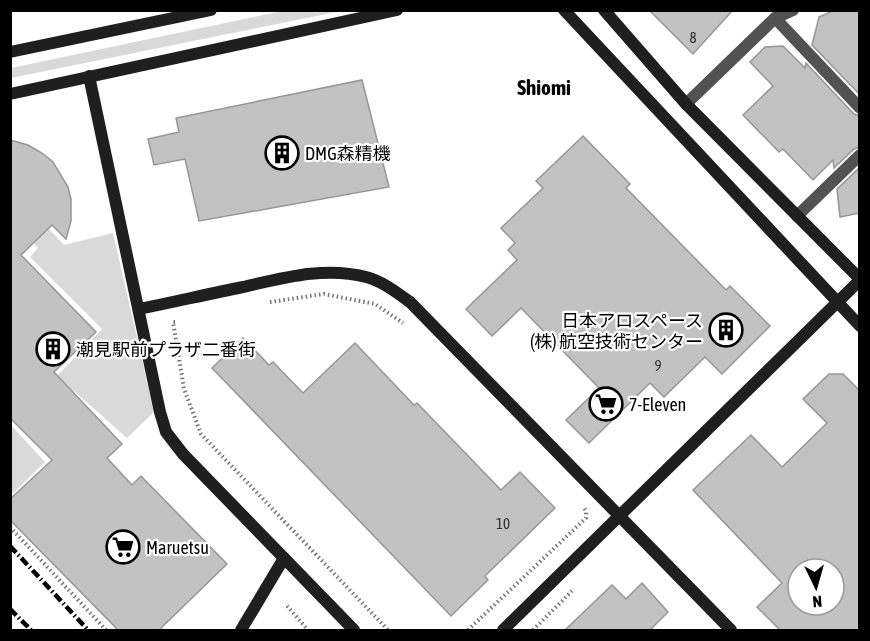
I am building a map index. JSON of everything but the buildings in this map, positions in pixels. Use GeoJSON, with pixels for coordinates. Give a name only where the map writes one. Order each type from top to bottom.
{"type":"FeatureCollection","features":[{"type":"Feature","properties":{"kind":"street"},"geometry":{"type":"LineString","coordinates":[[10,52],[211,10]]}},
{"type":"Feature","properties":{"kind":"street"},"geometry":{"type":"LineString","coordinates":[[10,94],[397,10]]}},
{"type":"Feature","properties":{"kind":"street"},"geometry":{"type":"LineString","coordinates":[[564,10],[860,326]]}},
{"type":"Feature","properties":{"kind":"street"},"geometry":{"type":"LineString","coordinates":[[503,630],[860,279],[686,104],[604,10]]}},
{"type":"Feature","properties":{"kind":"street"},"geometry":{"type":"LineString","coordinates":[[686,104],[775,18],[793,10]]}},
{"type":"Feature","properties":{"kind":"street"},"geometry":{"type":"LineString","coordinates":[[775,18],[860,108]]}},
{"type":"Feature","properties":{"kind":"street"},"geometry":{"type":"LineString","coordinates":[[89,76],[166,432],[183,454],[354,630]]}},
{"type":"Feature","properties":{"kind":"street"},"geometry":{"type":"LineString","coordinates":[[797,216],[860,155]]}},
{"type":"Feature","properties":{"kind":"street"},"geometry":{"type":"LineString","coordinates":[[139,309],[324,272],[349,273],[368,277],[389,287],[410,302],[731,630]]}},
{"type":"Feature","properties":{"kind":"street"},"geometry":{"type":"LineString","coordinates":[[241,630],[284,558]]}},
{"type":"Feature","properties":{"kind":"path"},"geometry":{"type":"LineString","coordinates":[[269,302],[324,294],[375,304],[404,324]]}},
{"type":"Feature","properties":{"kind":"path"},"geometry":{"type":"LineString","coordinates":[[184,320],[173,322],[184,388],[201,434],[388,630]]}},
{"type":"Feature","properties":{"kind":"path"},"geometry":{"type":"LineString","coordinates":[[468,630],[586,518],[586,511],[579,504]]}},
{"type":"Feature","properties":{"kind":"path"},"geometry":{"type":"LineString","coordinates":[[10,527],[106,630]]}},
{"type":"Feature","properties":{"kind":"path"},"geometry":{"type":"LineString","coordinates":[[533,630],[574,589]]}},
{"type":"Feature","properties":{"kind":"path"},"geometry":{"type":"LineString","coordinates":[[287,606],[308,630]]}},
{"type":"Feature","properties":{"kind":"shaded area"},"geometry":{"type":"Polygon","coordinates":[[[287,10],[341,11],[11,78],[11,68],[287,10]]]}},
{"type":"Feature","properties":{"kind":"shaded area"},"geometry":{"type":"Polygon","coordinates":[[[11,188],[64,245],[113,233],[154,412],[127,438],[57,376],[102,329],[30,257],[38,248],[11,218],[11,188]]]}},
{"type":"Feature","properties":{"kind":"shaded area"},"geometry":{"type":"Polygon","coordinates":[[[11,425],[45,462],[11,495],[11,425]]]}},
{"type":"Feature","properties":{"kind":"railway"},"geometry":{"type":"LineString","coordinates":[[10,546],[88,630]]}},
{"type":"Feature","properties":{"kind":"railway"},"geometry":{"type":"LineString","coordinates":[[10,609],[31,630]]}},
{"type":"Feature","properties":{"kind":"place","name":"DMG森精機"},"geometry":{"type":"Point","coordinates":[282,153]}},
{"type":"Feature","properties":{"kind":"place","name":"日本アロスペース (株) 航空技術センター"},"geometry":{"type":"Point","coordinates":[726,330]}},
{"type":"Feature","properties":{"kind":"place","name":"潮見駅前プラザ二番街"},"geometry":{"type":"Point","coordinates":[53,349]}},
{"type":"Feature","properties":{"kind":"place","name":"7-Eleven"},"geometry":{"type":"Point","coordinates":[606,404]}},
{"type":"Feature","properties":{"kind":"place","name":"Maruetsu"},"geometry":{"type":"Point","coordinates":[123,547]}},
{"type":"Feature","properties":{"kind":"district","name":"Shiomi"},"geometry":{"type":"Point","coordinates":[544,87]}}]}
